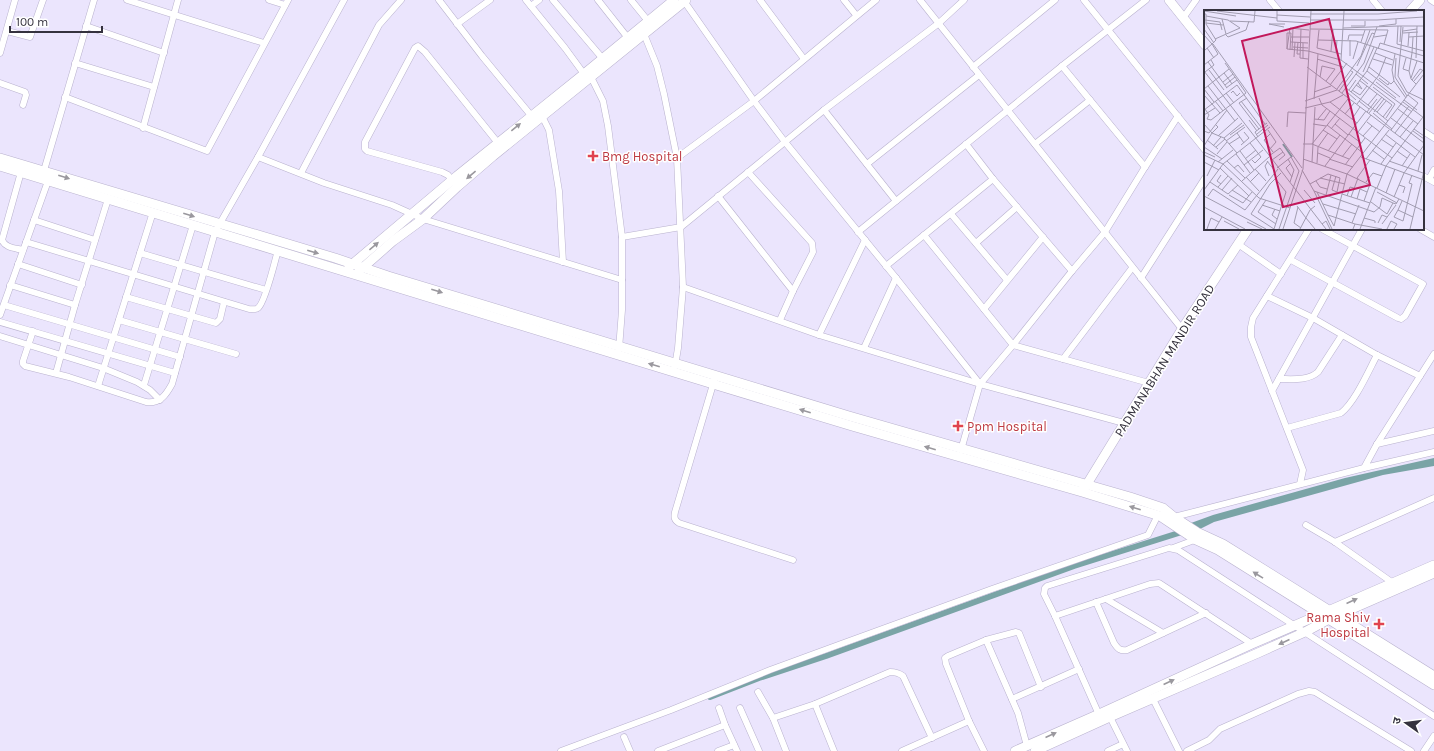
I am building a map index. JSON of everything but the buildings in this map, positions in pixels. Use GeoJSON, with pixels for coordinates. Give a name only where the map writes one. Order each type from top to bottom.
{"type":"FeatureCollection","features":[{"type":"Feature","properties":{"kind":"main road"},"geometry":{"type":"LineString","coordinates":[[344,272],[412,214],[454,184],[588,76],[635,36],[648,21],[674,0]]}},
{"type":"Feature","properties":{"kind":"main road"},"geometry":{"type":"LineString","coordinates":[[1169,0],[1204,45]]}},
{"type":"Feature","properties":{"kind":"main road"},"geometry":{"type":"LineString","coordinates":[[1411,10],[1420,0]]}},
{"type":"Feature","properties":{"kind":"main road"},"geometry":{"type":"LineString","coordinates":[[588,76],[603,59],[685,1]]}},
{"type":"Feature","properties":{"kind":"main road"},"geometry":{"type":"LineString","coordinates":[[355,274],[393,241],[422,219],[454,184],[498,143],[536,118]]}},
{"type":"Feature","properties":{"kind":"main road"},"geometry":{"type":"LineString","coordinates":[[0,158],[45,177],[108,198],[193,225],[217,228],[344,272],[674,367],[960,453],[1084,488],[1163,508],[1176,522]]}},
{"type":"Feature","properties":{"kind":"main road"},"geometry":{"type":"LineString","coordinates":[[0,166],[45,177],[217,228],[352,264],[619,351]]}},
{"type":"Feature","properties":{"kind":"main road","name":"PADMANABHAN MANDIR ROAD"},"geometry":{"type":"LineString","coordinates":[[1084,488],[1182,329],[1247,230]]}},
{"type":"Feature","properties":{"kind":"main road"},"geometry":{"type":"LineString","coordinates":[[1084,488],[1176,522],[1218,550],[1434,676]]}},
{"type":"Feature","properties":{"kind":"main road"},"geometry":{"type":"LineString","coordinates":[[1015,751],[1031,748],[1104,717],[1152,699],[1305,632],[1329,615],[1434,565]]}},
{"type":"Feature","properties":{"kind":"main road"},"geometry":{"type":"LineString","coordinates":[[1104,717],[1252,644],[1296,625],[1329,615],[1434,573]]}},
{"type":"Feature","properties":{"kind":"main road"},"geometry":{"type":"LineString","coordinates":[[1329,615],[1434,685]]}},
{"type":"Feature","properties":{"kind":"street"},"geometry":{"type":"LineString","coordinates":[[0,53],[14,0]]}},
{"type":"Feature","properties":{"kind":"street"},"geometry":{"type":"LineString","coordinates":[[7,31],[30,37],[43,0]]}},
{"type":"Feature","properties":{"kind":"street"},"geometry":{"type":"LineString","coordinates":[[0,315],[34,220],[65,97],[94,0]]}},
{"type":"Feature","properties":{"kind":"street"},"geometry":{"type":"LineString","coordinates":[[127,0],[135,1],[174,16],[264,43]]}},
{"type":"Feature","properties":{"kind":"street"},"geometry":{"type":"LineString","coordinates":[[143,128],[178,0]]}},
{"type":"Feature","properties":{"kind":"street"},"geometry":{"type":"LineString","coordinates":[[65,97],[143,128],[207,151],[286,2],[269,0]]}},
{"type":"Feature","properties":{"kind":"street"},"geometry":{"type":"LineString","coordinates":[[33,331],[23,364],[146,402],[160,400],[168,390],[175,373],[203,272],[217,228],[258,157],[344,0]]}},
{"type":"Feature","properties":{"kind":"street"},"geometry":{"type":"LineString","coordinates":[[301,173],[379,25],[401,0]]}},
{"type":"Feature","properties":{"kind":"street"},"geometry":{"type":"LineString","coordinates":[[439,0],[536,118],[549,130],[559,191],[563,262]]}},
{"type":"Feature","properties":{"kind":"street"},"geometry":{"type":"LineString","coordinates":[[458,24],[490,0]]}},
{"type":"Feature","properties":{"kind":"street"},"geometry":{"type":"LineString","coordinates":[[526,0],[588,76],[603,101],[608,126],[622,237],[622,310],[619,351]]}},
{"type":"Feature","properties":{"kind":"street"},"geometry":{"type":"LineString","coordinates":[[531,6],[539,0]]}},
{"type":"Feature","properties":{"kind":"street"},"geometry":{"type":"LineString","coordinates":[[553,0],[603,59]]}},
{"type":"Feature","properties":{"kind":"street"},"geometry":{"type":"LineString","coordinates":[[598,0],[635,36],[657,66],[664,94],[676,158],[681,227],[683,287],[678,348],[674,367]]}},
{"type":"Feature","properties":{"kind":"street"},"geometry":{"type":"LineString","coordinates":[[631,0],[648,21]]}},
{"type":"Feature","properties":{"kind":"street"},"geometry":{"type":"LineString","coordinates":[[760,0],[804,59]]}},
{"type":"Feature","properties":{"kind":"street"},"geometry":{"type":"LineString","coordinates":[[844,0],[856,15]]}},
{"type":"Feature","properties":{"kind":"street"},"geometry":{"type":"LineString","coordinates":[[676,158],[754,101],[876,0]]}},
{"type":"Feature","properties":{"kind":"street"},"geometry":{"type":"LineString","coordinates":[[920,0],[1182,329]]}},
{"type":"Feature","properties":{"kind":"street"},"geometry":{"type":"LineString","coordinates":[[622,237],[681,227],[824,110],[939,23],[964,0]]}},
{"type":"Feature","properties":{"kind":"street"},"geometry":{"type":"LineString","coordinates":[[973,67],[1055,0]]}},
{"type":"Feature","properties":{"kind":"street"},"geometry":{"type":"LineString","coordinates":[[1084,0],[1204,149]]}},
{"type":"Feature","properties":{"kind":"street"},"geometry":{"type":"LineString","coordinates":[[858,232],[1062,66],[1146,0]]}},
{"type":"Feature","properties":{"kind":"street"},"geometry":{"type":"LineString","coordinates":[[1183,18],[1196,0]]}},
{"type":"Feature","properties":{"kind":"street"},"geometry":{"type":"LineString","coordinates":[[1270,0],[1279,10]]}},
{"type":"Feature","properties":{"kind":"street"},"geometry":{"type":"LineString","coordinates":[[1373,0],[1381,10]]}},
{"type":"Feature","properties":{"kind":"street"},"geometry":{"type":"LineString","coordinates":[[685,1],[754,101],[785,142],[980,384]]}},
{"type":"Feature","properties":{"kind":"street"},"geometry":{"type":"LineString","coordinates":[[86,26],[164,53]]}},
{"type":"Feature","properties":{"kind":"street"},"geometry":{"type":"LineString","coordinates":[[454,184],[448,175],[442,172],[367,151],[366,149],[365,142],[415,48],[420,46],[498,143]]}},
{"type":"Feature","properties":{"kind":"street"},"geometry":{"type":"LineString","coordinates":[[75,63],[154,87]]}},
{"type":"Feature","properties":{"kind":"street"},"geometry":{"type":"LineString","coordinates":[[1062,66],[1145,167]]}},
{"type":"Feature","properties":{"kind":"street"},"geometry":{"type":"LineString","coordinates":[[867,164],[979,75]]}},
{"type":"Feature","properties":{"kind":"street"},"geometry":{"type":"LineString","coordinates":[[0,83],[25,92],[26,94],[23,105]]}},
{"type":"Feature","properties":{"kind":"street"},"geometry":{"type":"LineString","coordinates":[[1035,144],[1090,100]]}},
{"type":"Feature","properties":{"kind":"street"},"geometry":{"type":"LineString","coordinates":[[824,110],[896,201]]}},
{"type":"Feature","properties":{"kind":"street"},"geometry":{"type":"LineString","coordinates":[[960,453],[980,384],[1105,232],[1178,116]]}},
{"type":"Feature","properties":{"kind":"street"},"geometry":{"type":"LineString","coordinates":[[1424,133],[1434,138]]}},
{"type":"Feature","properties":{"kind":"street"},"geometry":{"type":"LineString","coordinates":[[966,144],[993,179],[1072,271]]}},
{"type":"Feature","properties":{"kind":"street"},"geometry":{"type":"LineString","coordinates":[[258,157],[324,183],[392,205],[422,219],[622,280]]}},
{"type":"Feature","properties":{"kind":"street"},"geometry":{"type":"LineString","coordinates":[[1432,181],[1434,170]]}},
{"type":"Feature","properties":{"kind":"street"},"geometry":{"type":"LineString","coordinates":[[21,172],[2,240],[7,246],[23,250]]}},
{"type":"Feature","properties":{"kind":"street"},"geometry":{"type":"LineString","coordinates":[[748,172],[812,243],[813,252],[792,291],[780,320]]}},
{"type":"Feature","properties":{"kind":"street"},"geometry":{"type":"LineString","coordinates":[[886,266],[993,179]]}},
{"type":"Feature","properties":{"kind":"street"},"geometry":{"type":"LineString","coordinates":[[1141,278],[1204,180]]}},
{"type":"Feature","properties":{"kind":"street"},"geometry":{"type":"LineString","coordinates":[[718,196],[792,291]]}},
{"type":"Feature","properties":{"kind":"street"},"geometry":{"type":"LineString","coordinates":[[56,374],[75,305],[108,198]]}},
{"type":"Feature","properties":{"kind":"street"},"geometry":{"type":"LineString","coordinates":[[976,243],[1017,207]]}},
{"type":"Feature","properties":{"kind":"street"},"geometry":{"type":"LineString","coordinates":[[98,386],[153,212]]}},
{"type":"Feature","properties":{"kind":"street"},"geometry":{"type":"LineString","coordinates":[[951,214],[1007,280]]}},
{"type":"Feature","properties":{"kind":"street"},"geometry":{"type":"LineString","coordinates":[[34,220],[95,240]]}},
{"type":"Feature","properties":{"kind":"street"},"geometry":{"type":"LineString","coordinates":[[144,385],[166,309],[193,225]]}},
{"type":"Feature","properties":{"kind":"street"},"geometry":{"type":"LineString","coordinates":[[1300,484],[1303,470],[1251,337],[1251,327],[1253,318],[1308,230]]}},
{"type":"Feature","properties":{"kind":"street"},"geometry":{"type":"LineString","coordinates":[[1290,260],[1398,318],[1405,316],[1423,284],[1324,230]]}},
{"type":"Feature","properties":{"kind":"street"},"geometry":{"type":"LineString","coordinates":[[1272,391],[1361,230]]}},
{"type":"Feature","properties":{"kind":"street"},"geometry":{"type":"LineString","coordinates":[[1422,230],[1434,237]]}},
{"type":"Feature","properties":{"kind":"street"},"geometry":{"type":"LineString","coordinates":[[924,235],[1013,345],[1149,383]]}},
{"type":"Feature","properties":{"kind":"street"},"geometry":{"type":"LineString","coordinates":[[984,309],[1042,237]]}},
{"type":"Feature","properties":{"kind":"street"},"geometry":{"type":"LineString","coordinates":[[819,334],[865,240]]}},
{"type":"Feature","properties":{"kind":"street"},"geometry":{"type":"LineString","coordinates":[[26,242],[132,275],[255,310],[261,305],[278,250]]}},
{"type":"Feature","properties":{"kind":"street"},"geometry":{"type":"LineString","coordinates":[[1238,244],[1281,274]]}},
{"type":"Feature","properties":{"kind":"street"},"geometry":{"type":"LineString","coordinates":[[140,253],[266,290]]}},
{"type":"Feature","properties":{"kind":"street"},"geometry":{"type":"LineString","coordinates":[[18,264],[82,285]]}},
{"type":"Feature","properties":{"kind":"street"},"geometry":{"type":"LineString","coordinates":[[1063,359],[1132,268]]}},
{"type":"Feature","properties":{"kind":"street"},"geometry":{"type":"LineString","coordinates":[[864,348],[896,278]]}},
{"type":"Feature","properties":{"kind":"street"},"geometry":{"type":"LineString","coordinates":[[10,285],[75,305]]}},
{"type":"Feature","properties":{"kind":"street"},"geometry":{"type":"LineString","coordinates":[[683,287],[819,334],[980,384],[1124,423]]}},
{"type":"Feature","properties":{"kind":"street"},"geometry":{"type":"LineString","coordinates":[[1267,296],[1313,318],[1377,355],[1420,376]]}},
{"type":"Feature","properties":{"kind":"street"},"geometry":{"type":"LineString","coordinates":[[126,297],[216,323],[220,319],[224,302]]}},
{"type":"Feature","properties":{"kind":"street"},"geometry":{"type":"LineString","coordinates":[[4,305],[180,357]]}},
{"type":"Feature","properties":{"kind":"street"},"geometry":{"type":"LineString","coordinates":[[119,320],[236,354]]}},
{"type":"Feature","properties":{"kind":"street"},"geometry":{"type":"LineString","coordinates":[[0,322],[175,373]]}},
{"type":"Feature","properties":{"kind":"street"},"geometry":{"type":"LineString","coordinates":[[1279,379],[1308,378],[1314,376],[1342,335]]}},
{"type":"Feature","properties":{"kind":"street"},"geometry":{"type":"LineString","coordinates":[[0,336],[103,368],[144,385],[160,400]]}},
{"type":"Feature","properties":{"kind":"street"},"geometry":{"type":"LineString","coordinates":[[1364,468],[1377,444],[1434,354]]}},
{"type":"Feature","properties":{"kind":"street"},"geometry":{"type":"LineString","coordinates":[[1287,428],[1340,413],[1345,410],[1377,355]]}},
{"type":"Feature","properties":{"kind":"street"},"geometry":{"type":"LineString","coordinates":[[714,380],[674,518],[679,523],[793,560]]}},
{"type":"Feature","properties":{"kind":"street"},"geometry":{"type":"LineString","coordinates":[[1377,444],[1434,431]]}},
{"type":"Feature","properties":{"kind":"street"},"geometry":{"type":"LineString","coordinates":[[1176,522],[1300,484],[1434,452]]}},
{"type":"Feature","properties":{"kind":"street"},"geometry":{"type":"LineString","coordinates":[[1335,542],[1434,498]]}},
{"type":"Feature","properties":{"kind":"street"},"geometry":{"type":"LineString","coordinates":[[561,751],[671,710],[834,646],[1148,535],[1158,515]]}},
{"type":"Feature","properties":{"kind":"street"},"geometry":{"type":"LineString","coordinates":[[1306,525],[1335,542],[1394,583]]}},
{"type":"Feature","properties":{"kind":"street"},"geometry":{"type":"LineString","coordinates":[[1127,751],[1104,717],[1079,669],[1056,616],[1044,594],[1045,588],[1047,586],[1173,548],[1197,536]]}},
{"type":"Feature","properties":{"kind":"street"},"geometry":{"type":"LineString","coordinates":[[1173,548],[1296,625],[1434,716]]}},
{"type":"Feature","properties":{"kind":"street"},"geometry":{"type":"LineString","coordinates":[[1056,616],[1150,584],[1159,583],[1252,644]]}},
{"type":"Feature","properties":{"kind":"street"},"geometry":{"type":"LineString","coordinates":[[1106,599],[1163,632]]}},
{"type":"Feature","properties":{"kind":"street"},"geometry":{"type":"LineString","coordinates":[[1096,602],[1114,643],[1117,648],[1122,650],[1127,650],[1206,613]]}},
{"type":"Feature","properties":{"kind":"street"},"geometry":{"type":"LineString","coordinates":[[984,751],[969,721],[946,664],[945,658],[986,640],[1014,631],[1019,633],[1041,687]]}},
{"type":"Feature","properties":{"kind":"street"},"geometry":{"type":"LineString","coordinates":[[986,640],[1018,713],[1031,748]]}},
{"type":"Feature","properties":{"kind":"street"},"geometry":{"type":"LineString","coordinates":[[1012,699],[1079,669]]}},
{"type":"Feature","properties":{"kind":"street"},"geometry":{"type":"LineString","coordinates":[[773,718],[815,704],[890,672],[900,673],[903,676],[932,738]]}},
{"type":"Feature","properties":{"kind":"street"},"geometry":{"type":"LineString","coordinates":[[1187,751],[1209,740],[1220,729],[1298,694],[1309,691],[1315,692],[1410,751]]}},
{"type":"Feature","properties":{"kind":"street"},"geometry":{"type":"LineString","coordinates":[[758,692],[773,718],[786,751]]}},
{"type":"Feature","properties":{"kind":"street"},"geometry":{"type":"LineString","coordinates":[[1152,699],[1179,751]]}},
{"type":"Feature","properties":{"kind":"street"},"geometry":{"type":"LineString","coordinates":[[815,704],[834,751]]}},
{"type":"Feature","properties":{"kind":"street"},"geometry":{"type":"LineString","coordinates":[[718,751],[735,748],[719,708]]}},
{"type":"Feature","properties":{"kind":"street"},"geometry":{"type":"LineString","coordinates":[[740,708],[759,751]]}},
{"type":"Feature","properties":{"kind":"street"},"geometry":{"type":"LineString","coordinates":[[902,751],[969,721]]}},
{"type":"Feature","properties":{"kind":"street"},"geometry":{"type":"LineString","coordinates":[[658,751],[725,725]]}},
{"type":"Feature","properties":{"kind":"street"},"geometry":{"type":"LineString","coordinates":[[1424,751],[1434,736]]}},
{"type":"Feature","properties":{"kind":"street"},"geometry":{"type":"LineString","coordinates":[[624,737],[630,751]]}},
{"type":"Feature","properties":{"kind":"street"},"geometry":{"type":"LineString","coordinates":[[1108,751],[1123,744]]}},
{"type":"Feature","properties":{"kind":"shaded area"},"geometry":{"type":"Polygon","coordinates":[[[1434,458],[1434,466],[1383,475],[1214,522],[1200,529],[1191,523],[1213,515],[1345,478],[1434,458]]]}},
{"type":"Feature","properties":{"kind":"waterway"},"geometry":{"type":"LineString","coordinates":[[710,697],[759,678],[826,656],[1074,566],[1185,531]]}},
{"type":"Feature","properties":{"kind":"place","name":"Bmg Hospital"},"geometry":{"type":"Point","coordinates":[593,156]}},
{"type":"Feature","properties":{"kind":"place","name":"Ppm Hospital"},"geometry":{"type":"Point","coordinates":[958,426]}},
{"type":"Feature","properties":{"kind":"place","name":"Rama Shiv Hospital"},"geometry":{"type":"Point","coordinates":[1379,624]}}]}
